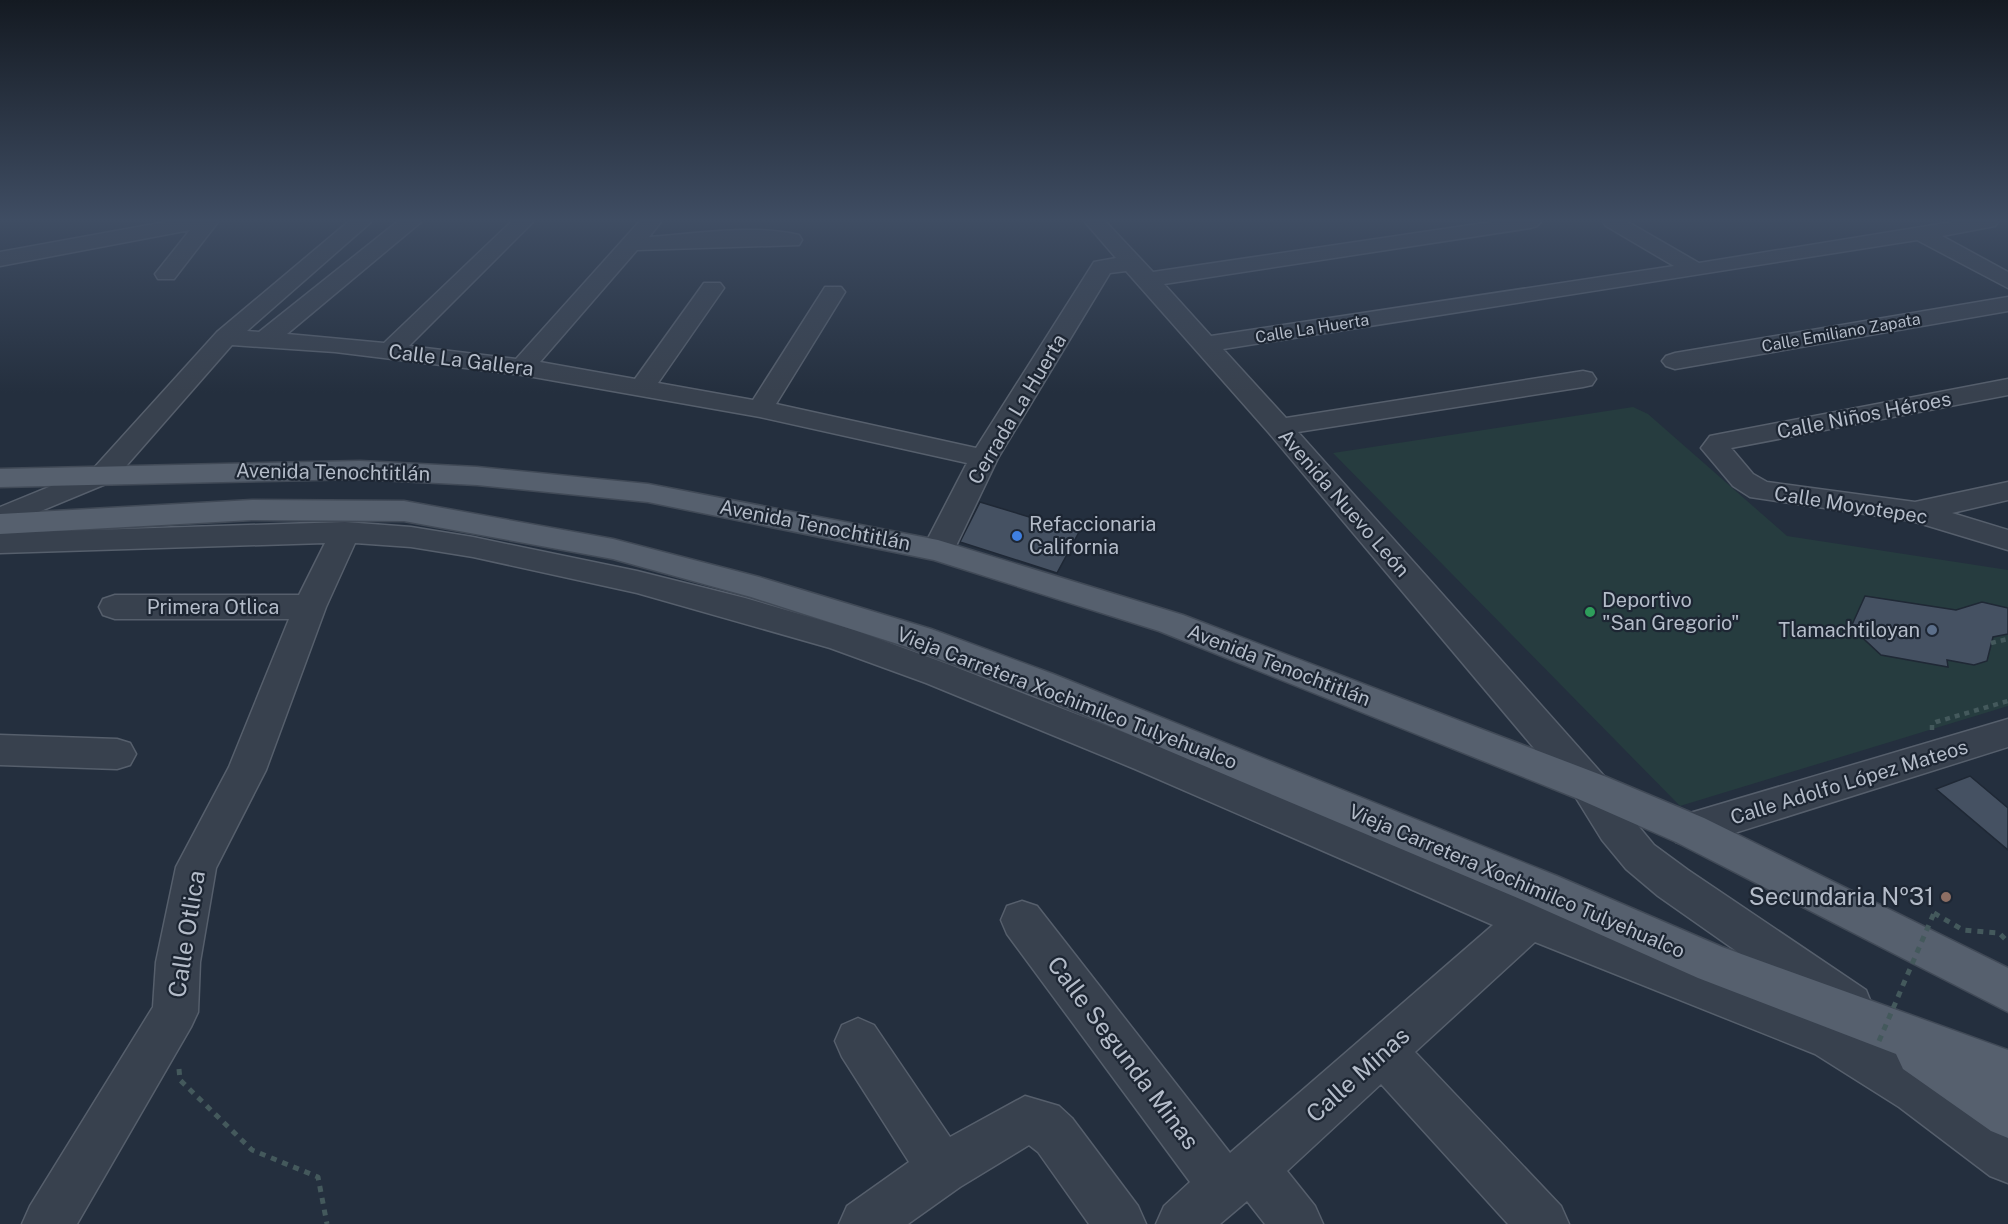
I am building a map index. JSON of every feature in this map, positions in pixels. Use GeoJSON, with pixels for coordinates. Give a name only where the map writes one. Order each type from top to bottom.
{"type":"FeatureCollection","features":[{"type":"Feature","properties":{"kind":"main road","name":"Avenida Tenochtitlán"},"geometry":{"type":"LineString","coordinates":[[0,478],[360,470],[477,476],[670,497],[938,550],[1171,623],[1590,787],[1689,830],[1960,969]]}},
{"type":"Feature","properties":{"kind":"main road","name":"Vieja Carretera Xochimilco Tulyehualco"},"geometry":{"type":"LineString","coordinates":[[0,524],[252,510],[404,511],[612,549],[821,606],[1041,683],[1542,890],[1713,964],[1831,1023],[1879,1033]]}},
{"type":"Feature","properties":{"kind":"main road"},"geometry":{"type":"LineString","coordinates":[[1960,969],[2008,991]]}},
{"type":"Feature","properties":{"kind":"main road"},"geometry":{"type":"LineString","coordinates":[[1960,969],[2008,1003]]}},
{"type":"Feature","properties":{"kind":"main road"},"geometry":{"type":"LineString","coordinates":[[1879,1033],[2008,1073]]}},
{"type":"Feature","properties":{"kind":"main road"},"geometry":{"type":"LineString","coordinates":[[1879,1033],[2008,1114]]}},
{"type":"Feature","properties":{"kind":"street"},"geometry":{"type":"LineString","coordinates":[[0,518],[103,475],[226,337],[293,279]]}},
{"type":"Feature","properties":{"kind":"street"},"geometry":{"type":"LineString","coordinates":[[267,338],[340,279]]}},
{"type":"Feature","properties":{"kind":"street"},"geometry":{"type":"LineString","coordinates":[[391,350],[464,279]]}},
{"type":"Feature","properties":{"kind":"street"},"geometry":{"type":"LineString","coordinates":[[522,367],[599,279]]}},
{"type":"Feature","properties":{"kind":"street","name":"Cerrada La Huerta"},"geometry":{"type":"LineString","coordinates":[[938,550],[984,458],[1095,279]]}},
{"type":"Feature","properties":{"kind":"street","name":"Avenida Nuevo León"},"geometry":{"type":"LineString","coordinates":[[1147,279],[1279,427],[1590,787],[1616,828],[1640,857],[1879,1033]]}},
{"type":"Feature","properties":{"kind":"street","name":"Calle La Huerta"},"geometry":{"type":"LineString","coordinates":[[1204,344],[1635,279]]}},
{"type":"Feature","properties":{"kind":"street"},"geometry":{"type":"LineString","coordinates":[[641,389],[712,288]]}},
{"type":"Feature","properties":{"kind":"street"},"geometry":{"type":"LineString","coordinates":[[760,409],[833,292]]}},
{"type":"Feature","properties":{"kind":"street","name":"Calle Emiliano Zapata"},"geometry":{"type":"LineString","coordinates":[[1675,361],[2008,304]]}},
{"type":"Feature","properties":{"kind":"street","name":"Calle La Gallera"},"geometry":{"type":"LineString","coordinates":[[226,337],[267,338],[391,350],[522,367],[760,409],[984,458]]}},
{"type":"Feature","properties":{"kind":"street"},"geometry":{"type":"LineString","coordinates":[[1279,427],[1583,379]]}},
{"type":"Feature","properties":{"kind":"street","name":"Calle Niños Héroes"},"geometry":{"type":"LineString","coordinates":[[1720,442],[2008,387]]}},
{"type":"Feature","properties":{"kind":"street","name":"Calle Moyotepec"},"geometry":{"type":"LineString","coordinates":[[1720,442],[1715,448],[1743,480],[1760,490],[1915,512],[2008,540]]}},
{"type":"Feature","properties":{"kind":"street"},"geometry":{"type":"LineString","coordinates":[[1915,512],[2008,491]]}},
{"type":"Feature","properties":{"kind":"street"},"geometry":{"type":"LineString","coordinates":[[0,543],[345,532],[411,537],[473,547],[638,582],[745,610],[842,639],[938,674],[1148,758],[1529,920],[1831,1023],[2008,1158]]}},
{"type":"Feature","properties":{"kind":"street","name":"Calle Otlica"},"geometry":{"type":"LineString","coordinates":[[48,1224],[175,1012],[178,962],[196,867],[247,770],[310,607],[345,532]]}},
{"type":"Feature","properties":{"kind":"street","name":"Primera Otlica"},"geometry":{"type":"LineString","coordinates":[[115,607],[310,607]]}},
{"type":"Feature","properties":{"kind":"street","name":"Calle Adolfo López Mateos"},"geometry":{"type":"LineString","coordinates":[[1689,830],[2008,733]]}},
{"type":"Feature","properties":{"kind":"street"},"geometry":{"type":"LineString","coordinates":[[0,750],[117,754]]}},
{"type":"Feature","properties":{"kind":"street","name":"Calle Segunda Minas"},"geometry":{"type":"LineString","coordinates":[[1022,920],[1238,1177],[1298,1224]]}},
{"type":"Feature","properties":{"kind":"street","name":"Calle Minas"},"geometry":{"type":"LineString","coordinates":[[1182,1224],[1383,1052],[1529,920]]}},
{"type":"Feature","properties":{"kind":"street"},"geometry":{"type":"LineString","coordinates":[[858,1041],[942,1169]]}},
{"type":"Feature","properties":{"kind":"street"},"geometry":{"type":"LineString","coordinates":[[1383,1052],[1543,1224]]}},
{"type":"Feature","properties":{"kind":"street"},"geometry":{"type":"LineString","coordinates":[[865,1224],[942,1169],[1024,1120],[1042,1123],[1055,1135],[1120,1224]]}},
{"type":"Feature","properties":{"kind":"path"},"geometry":{"type":"LineString","coordinates":[[1991,643],[2008,639]]}},
{"type":"Feature","properties":{"kind":"path"},"geometry":{"type":"LineString","coordinates":[[1879,1033],[1934,913],[1963,930],[1999,933],[2008,942]]}},
{"type":"Feature","properties":{"kind":"path"},"geometry":{"type":"LineString","coordinates":[[175,1012],[180,1080],[252,1150],[318,1177],[327,1224]]}},
{"type":"Feature","properties":{"kind":"green space"},"geometry":{"type":"Polygon","coordinates":[[[1633,407],[1648,414],[1787,536],[2008,570],[2008,706],[1680,806],[1333,453],[1633,407]]]}},
{"type":"Feature","properties":{"kind":"building","name":"Refaccionaria California"},"geometry":{"type":"Polygon","coordinates":[[[980,502],[1079,532],[1057,573],[960,542],[980,502]]]}},
{"type":"Feature","properties":{"kind":"building","name":"Tlamachtiloyan"},"geometry":{"type":"Polygon","coordinates":[[[1865,596],[1956,610],[1982,602],[2008,608],[2008,634],[1993,637],[1987,661],[1974,665],[1947,660],[1948,667],[1881,655],[1851,627],[1865,596]]]}},
{"type":"Feature","properties":{"kind":"building"},"geometry":{"type":"Polygon","coordinates":[[[1970,776],[2008,808],[2008,850],[1936,789],[1970,776]]]}},
{"type":"Feature","properties":{"kind":"place","name":"Refaccionaria California"},"geometry":{"type":"Point","coordinates":[1017,536]}},
{"type":"Feature","properties":{"kind":"place","name":"Deportivo \"San Gregorio\""},"geometry":{"type":"Point","coordinates":[1590,612]}},
{"type":"Feature","properties":{"kind":"place","name":"Tlamachtiloyan"},"geometry":{"type":"Point","coordinates":[1932,630]}},
{"type":"Feature","properties":{"kind":"place","name":"Secundaria Nº31"},"geometry":{"type":"Point","coordinates":[1946,897]}}]}
